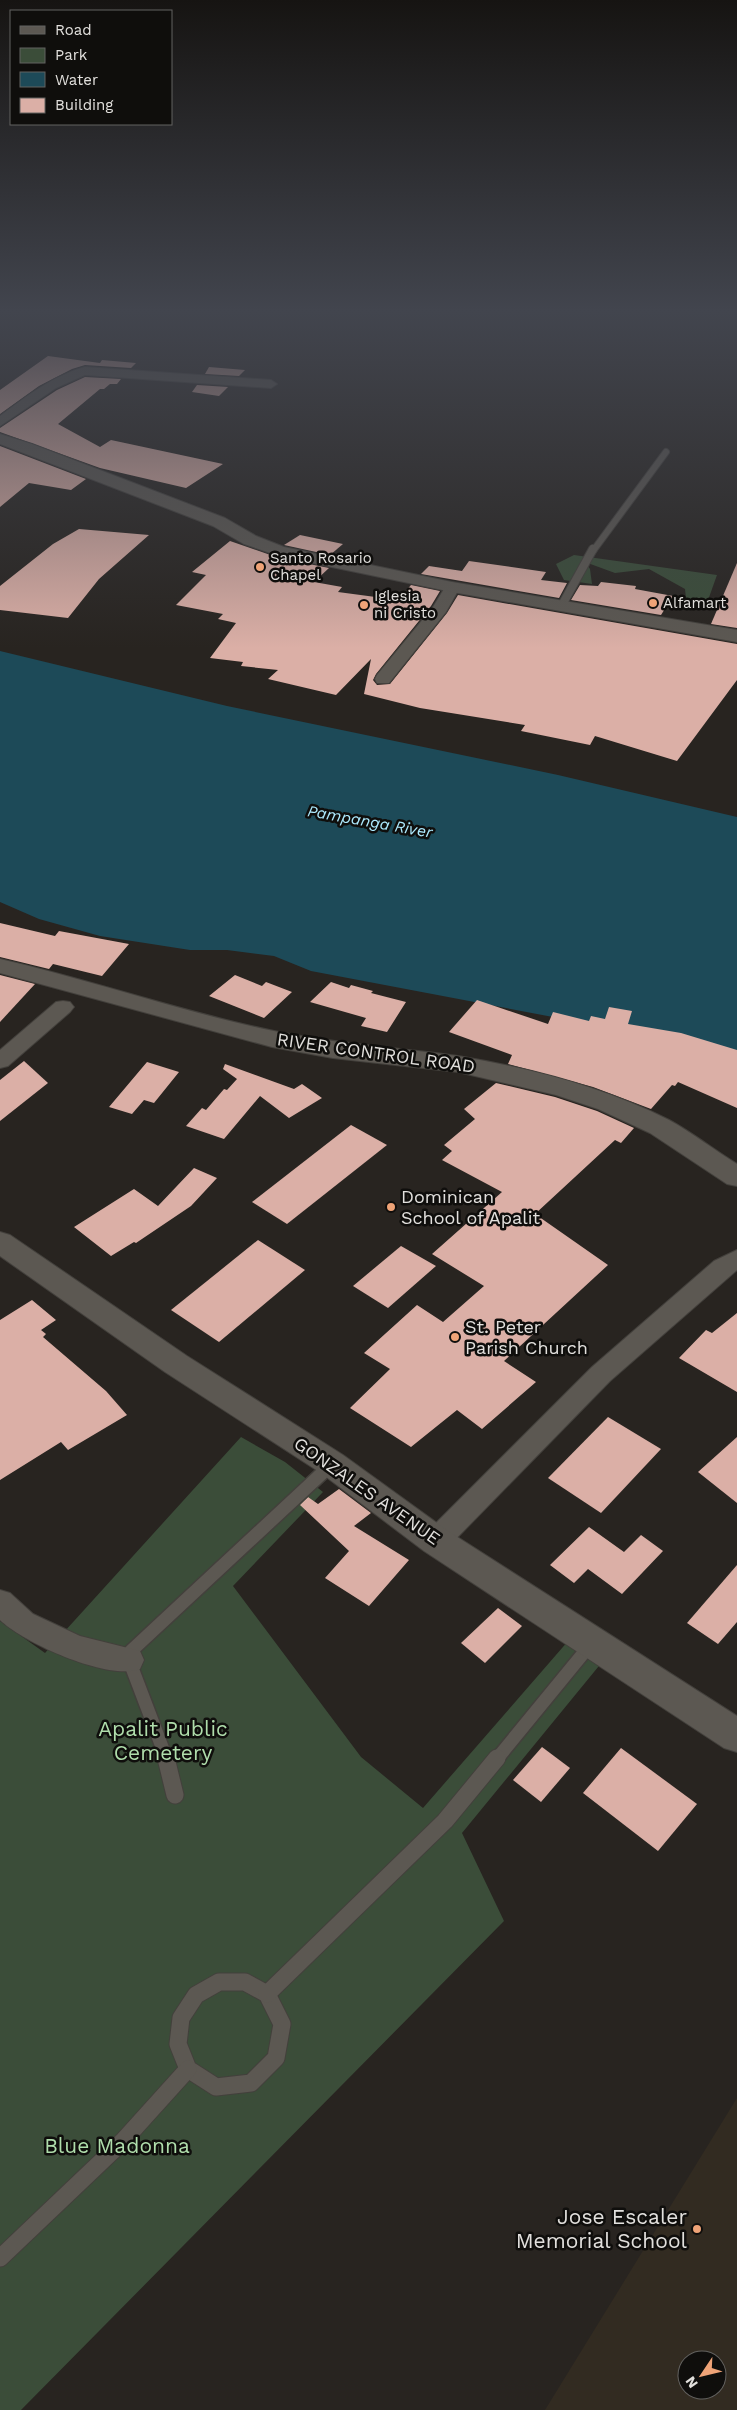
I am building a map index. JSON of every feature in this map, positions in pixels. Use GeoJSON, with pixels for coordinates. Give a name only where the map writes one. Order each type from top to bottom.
{"type":"FeatureCollection","features":[{"type":"Feature","properties":{"kind":"street"},"geometry":{"type":"LineString","coordinates":[[0,439],[36,450],[219,522],[250,540],[279,551],[452,587],[737,636]]}},
{"type":"Feature","properties":{"kind":"street"},"geometry":{"type":"LineString","coordinates":[[384,679],[440,609],[452,587]]}},
{"type":"Feature","properties":{"kind":"street","name":"RIVER CONTROL ROAD"},"geometry":{"type":"LineString","coordinates":[[0,966],[85,986],[194,1019],[312,1047],[476,1067],[539,1081],[598,1100],[650,1122],[737,1177]]}},
{"type":"Feature","properties":{"kind":"street"},"geometry":{"type":"LineString","coordinates":[[0,1061],[63,1007]]}},
{"type":"Feature","properties":{"kind":"street","name":"GONZALES AVENUE"},"geometry":{"type":"LineString","coordinates":[[0,1242],[176,1364],[332,1464],[436,1541],[737,1736]]}},
{"type":"Feature","properties":{"kind":"street"},"geometry":{"type":"LineString","coordinates":[[436,1541],[601,1374],[723,1267],[737,1259]]}},
{"type":"Feature","properties":{"kind":"street"},"geometry":{"type":"LineString","coordinates":[[0,1602],[23,1623],[75,1648],[129,1660]]}},
{"type":"Feature","properties":{"kind":"lane"},"geometry":{"type":"LineString","coordinates":[[562,605],[598,541],[666,452]]}},
{"type":"Feature","properties":{"kind":"lane"},"geometry":{"type":"LineString","coordinates":[[175,1795],[169,1766],[129,1660],[131,1651],[164,1618],[332,1464]]}},
{"type":"Feature","properties":{"kind":"lane"},"geometry":{"type":"LineString","coordinates":[[267,1994],[445,1821],[592,1643]]}},
{"type":"Feature","properties":{"kind":"lane"},"geometry":{"type":"LineString","coordinates":[[220,1982],[245,1982],[267,1994],[282,2024],[276,2058],[251,2083],[216,2087],[188,2069],[178,2044],[181,2018],[196,1995],[220,1982]]}},
{"type":"Feature","properties":{"kind":"lane"},"geometry":{"type":"LineString","coordinates":[[0,2258],[123,2141],[188,2069]]}},
{"type":"Feature","properties":{"kind":"shaded area","name":"Jose Escaler Memorial School"},"geometry":{"type":"Polygon","coordinates":[[[737,2098],[737,2410],[545,2410],[737,2098]]]}},
{"type":"Feature","properties":{"kind":"green space"},"geometry":{"type":"Polygon","coordinates":[[[574,555],[717,575],[707,603],[686,598],[685,589],[649,569],[615,573],[585,562],[590,569],[592,584],[564,580],[556,564],[574,555]]]}},
{"type":"Feature","properties":{"kind":"green space"},"geometry":{"type":"Polygon","coordinates":[[[241,1437],[285,1462],[323,1492],[233,1586],[361,1757],[423,1808],[569,1640],[603,1661],[462,1833],[504,1921],[21,2410],[0,2410],[0,1621],[45,1653],[241,1437]]]}},
{"type":"Feature","properties":{"kind":"water","name":"Pampanga River"},"geometry":{"type":"Polygon","coordinates":[[[0,651],[227,706],[558,775],[737,817],[737,1052],[311,971],[274,956],[227,950],[190,950],[100,936],[39,919],[0,902],[0,651]]]}},
{"type":"Feature","properties":{"kind":"building"},"geometry":{"type":"Polygon","coordinates":[[[7,423],[59,423],[100,447],[111,440],[223,464],[186,488],[100,468],[0,432],[0,428],[7,423]]]}},
{"type":"Feature","properties":{"kind":"building"},"geometry":{"type":"Polygon","coordinates":[[[0,446],[86,479],[71,490],[29,483],[0,507],[0,446]]]}},
{"type":"Feature","properties":{"kind":"building"},"geometry":{"type":"Polygon","coordinates":[[[79,529],[149,535],[99,579],[68,618],[0,610],[0,586],[53,544],[79,529]]]}},
{"type":"Feature","properties":{"kind":"building"},"geometry":{"type":"Polygon","coordinates":[[[300,535],[343,544],[330,555],[284,545],[300,535]]]}},
{"type":"Feature","properties":{"kind":"building"},"geometry":{"type":"Polygon","coordinates":[[[230,541],[279,558],[329,568],[314,582],[342,587],[338,592],[398,600],[411,585],[440,591],[431,606],[376,674],[373,680],[377,685],[390,684],[447,613],[458,595],[737,644],[737,680],[677,761],[595,736],[590,745],[521,731],[525,725],[420,708],[364,694],[371,659],[336,695],[268,679],[278,670],[241,666],[243,662],[210,658],[236,623],[218,619],[223,614],[176,605],[206,575],[192,572],[230,541]]]}},
{"type":"Feature","properties":{"kind":"building"},"geometry":{"type":"Polygon","coordinates":[[[469,561],[546,572],[541,580],[567,583],[559,598],[421,574],[429,566],[462,571],[469,561]]]}},
{"type":"Feature","properties":{"kind":"building"},"geometry":{"type":"Polygon","coordinates":[[[737,563],[737,628],[711,624],[737,563]]]}},
{"type":"Feature","properties":{"kind":"building"},"geometry":{"type":"Polygon","coordinates":[[[601,582],[636,586],[635,589],[673,596],[661,615],[571,600],[580,585],[598,586],[601,582]]]}},
{"type":"Feature","properties":{"kind":"building"},"geometry":{"type":"Polygon","coordinates":[[[0,923],[55,936],[59,931],[129,944],[102,976],[53,964],[49,969],[0,957],[0,923]]]}},
{"type":"Feature","properties":{"kind":"building"},"geometry":{"type":"Polygon","coordinates":[[[0,975],[35,984],[0,1022],[0,975]]]}},
{"type":"Feature","properties":{"kind":"building"},"geometry":{"type":"Polygon","coordinates":[[[235,975],[262,986],[266,982],[292,992],[264,1018],[209,996],[235,975]]]}},
{"type":"Feature","properties":{"kind":"building"},"geometry":{"type":"Polygon","coordinates":[[[331,982],[349,988],[351,985],[373,991],[371,993],[406,1002],[387,1032],[361,1026],[366,1018],[310,1002],[331,982]]]}},
{"type":"Feature","properties":{"kind":"building"},"geometry":{"type":"Polygon","coordinates":[[[477,1000],[548,1024],[553,1012],[589,1021],[591,1016],[605,1019],[609,1007],[632,1011],[628,1024],[681,1033],[737,1050],[737,1108],[678,1082],[675,1086],[672,1085],[651,1109],[593,1087],[508,1064],[512,1055],[449,1032],[477,1000]]]}},
{"type":"Feature","properties":{"kind":"building"},"geometry":{"type":"Polygon","coordinates":[[[24,1061],[48,1083],[0,1121],[0,1080],[24,1061]]]}},
{"type":"Feature","properties":{"kind":"building"},"geometry":{"type":"Polygon","coordinates":[[[147,1062],[179,1072],[154,1103],[144,1100],[132,1114],[109,1107],[147,1062]]]}},
{"type":"Feature","properties":{"kind":"building"},"geometry":{"type":"Polygon","coordinates":[[[225,1064],[294,1089],[302,1084],[322,1098],[289,1118],[260,1096],[224,1139],[186,1126],[202,1108],[206,1110],[224,1089],[227,1090],[237,1079],[223,1069],[225,1064]]]}},
{"type":"Feature","properties":{"kind":"building"},"geometry":{"type":"Polygon","coordinates":[[[496,1083],[555,1097],[597,1111],[634,1128],[621,1143],[615,1140],[535,1214],[608,1265],[504,1361],[536,1382],[482,1429],[457,1410],[411,1447],[350,1408],[390,1369],[364,1353],[417,1305],[443,1322],[484,1286],[432,1254],[502,1192],[442,1160],[452,1151],[444,1145],[475,1119],[464,1109],[496,1083]]]}},
{"type":"Feature","properties":{"kind":"building"},"geometry":{"type":"Polygon","coordinates":[[[351,1125],[387,1145],[287,1224],[252,1202],[351,1125]]]}},
{"type":"Feature","properties":{"kind":"building"},"geometry":{"type":"Polygon","coordinates":[[[194,1168],[217,1178],[191,1206],[136,1243],[134,1242],[111,1256],[74,1227],[134,1189],[158,1206],[194,1168]]]}},
{"type":"Feature","properties":{"kind":"building"},"geometry":{"type":"Polygon","coordinates":[[[258,1240],[305,1270],[219,1342],[171,1310],[258,1240]]]}},
{"type":"Feature","properties":{"kind":"building"},"geometry":{"type":"Polygon","coordinates":[[[401,1246],[436,1266],[388,1308],[353,1286],[401,1246]]]}},
{"type":"Feature","properties":{"kind":"building"},"geometry":{"type":"Polygon","coordinates":[[[32,1300],[56,1320],[41,1330],[46,1334],[43,1337],[106,1391],[127,1415],[68,1450],[61,1442],[0,1480],[0,1320],[32,1300]]]}},
{"type":"Feature","properties":{"kind":"building"},"geometry":{"type":"Polygon","coordinates":[[[737,1313],[737,1392],[679,1358],[706,1330],[712,1333],[737,1313]]]}},
{"type":"Feature","properties":{"kind":"building"},"geometry":{"type":"Polygon","coordinates":[[[608,1417],[661,1449],[601,1513],[548,1478],[608,1417]]]}},
{"type":"Feature","properties":{"kind":"building"},"geometry":{"type":"Polygon","coordinates":[[[737,1437],[737,1503],[698,1472],[737,1437]]]}},
{"type":"Feature","properties":{"kind":"building"},"geometry":{"type":"Polygon","coordinates":[[[339,1489],[371,1513],[354,1526],[409,1560],[369,1606],[325,1578],[349,1551],[300,1505],[308,1497],[318,1504],[339,1489]]]}},
{"type":"Feature","properties":{"kind":"building"},"geometry":{"type":"Polygon","coordinates":[[[589,1527],[624,1552],[641,1535],[663,1551],[622,1594],[588,1569],[574,1583],[550,1565],[589,1527]]]}},
{"type":"Feature","properties":{"kind":"building"},"geometry":{"type":"Polygon","coordinates":[[[737,1565],[737,1622],[718,1644],[687,1623],[737,1565]]]}},
{"type":"Feature","properties":{"kind":"building"},"geometry":{"type":"Polygon","coordinates":[[[498,1608],[522,1626],[485,1663],[461,1643],[498,1608]]]}},
{"type":"Feature","properties":{"kind":"building"},"geometry":{"type":"Polygon","coordinates":[[[542,1747],[570,1768],[541,1802],[513,1780],[542,1747]]]}},
{"type":"Feature","properties":{"kind":"building"},"geometry":{"type":"Polygon","coordinates":[[[621,1748],[697,1804],[658,1851],[583,1793],[621,1748]]]}},
{"type":"Feature","properties":{"kind":"place","name":"Santo Rosario Chapel"},"geometry":{"type":"Point","coordinates":[260,567]}},
{"type":"Feature","properties":{"kind":"place","name":"Alfamart"},"geometry":{"type":"Point","coordinates":[653,603]}},
{"type":"Feature","properties":{"kind":"place","name":"Iglesia ni Cristo"},"geometry":{"type":"Point","coordinates":[364,605]}},
{"type":"Feature","properties":{"kind":"place","name":"Dominican School of Apalit"},"geometry":{"type":"Point","coordinates":[391,1207]}},
{"type":"Feature","properties":{"kind":"place","name":"St. Peter Parish Church"},"geometry":{"type":"Point","coordinates":[455,1337]}},
{"type":"Feature","properties":{"kind":"place","name":"Jose Escaler Memorial School"},"geometry":{"type":"Point","coordinates":[697,2229]}},
{"type":"Feature","properties":{"kind":"park label","name":"Apalit Public Cemetery"},"geometry":{"type":"Point","coordinates":[163,1741]}},
{"type":"Feature","properties":{"kind":"park label","name":"Blue Madonna"},"geometry":{"type":"Point","coordinates":[117,2146]}}]}
